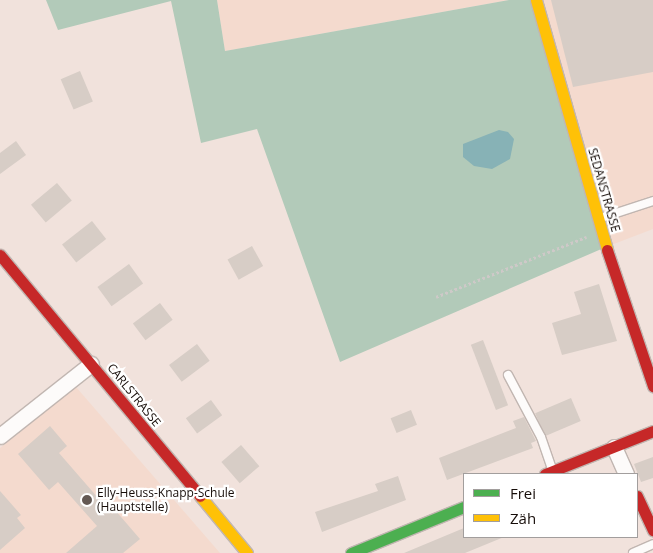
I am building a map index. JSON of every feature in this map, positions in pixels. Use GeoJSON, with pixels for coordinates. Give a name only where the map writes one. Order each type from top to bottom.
{"type":"FeatureCollection","features":[{"type":"Feature","properties":{"kind":"street","name":"SEDANSTRASSE"},"geometry":{"type":"LineString","coordinates":[[536,0],[601,232],[653,386]]}},
{"type":"Feature","properties":{"kind":"street","name":"CARLSTRASSE"},"geometry":{"type":"LineString","coordinates":[[0,255],[247,553]]}},
{"type":"Feature","properties":{"kind":"street"},"geometry":{"type":"LineString","coordinates":[[0,436],[91,364]]}},
{"type":"Feature","properties":{"kind":"street"},"geometry":{"type":"LineString","coordinates":[[549,473],[653,431]]}},
{"type":"Feature","properties":{"kind":"street"},"geometry":{"type":"LineString","coordinates":[[614,447],[626,473]]}},
{"type":"Feature","properties":{"kind":"street"},"geometry":{"type":"LineString","coordinates":[[638,498],[653,530]]}},
{"type":"Feature","properties":{"kind":"street"},"geometry":{"type":"LineString","coordinates":[[352,553],[463,507]]}},
{"type":"Feature","properties":{"kind":"lane"},"geometry":{"type":"LineString","coordinates":[[598,220],[653,201]]}},
{"type":"Feature","properties":{"kind":"lane"},"geometry":{"type":"LineString","coordinates":[[508,375],[541,438],[549,473]]}},
{"type":"Feature","properties":{"kind":"lane"},"geometry":{"type":"LineString","coordinates":[[633,553],[653,544]]}},
{"type":"Feature","properties":{"kind":"path"},"geometry":{"type":"LineString","coordinates":[[436,297],[556,246],[601,232]]}},
{"type":"Feature","properties":{"kind":"shaded area"},"geometry":{"type":"Polygon","coordinates":[[[217,0],[509,0],[225,51],[217,0]]]}},
{"type":"Feature","properties":{"kind":"shaded area"},"geometry":{"type":"Polygon","coordinates":[[[536,0],[653,0],[653,229],[606,247],[536,0]]]}},
{"type":"Feature","properties":{"kind":"shaded area","name":"Elly-Heuss-Knapp-Schule (Hauptstelle)"},"geometry":{"type":"Polygon","coordinates":[[[76,387],[220,553],[0,553],[0,448],[76,387]]]}},
{"type":"Feature","properties":{"kind":"green space"},"geometry":{"type":"Polygon","coordinates":[[[46,0],[217,0],[225,51],[509,0],[536,0],[606,247],[340,362],[257,129],[201,143],[171,1],[58,30],[46,0]]]}},
{"type":"Feature","properties":{"kind":"water"},"geometry":{"type":"Polygon","coordinates":[[[499,130],[508,132],[514,139],[510,159],[492,169],[474,166],[463,157],[463,144],[499,130]]]}},
{"type":"Feature","properties":{"kind":"building"},"geometry":{"type":"Polygon","coordinates":[[[551,0],[653,0],[653,72],[573,87],[551,0]]]}},
{"type":"Feature","properties":{"kind":"building"},"geometry":{"type":"Polygon","coordinates":[[[80,71],[93,101],[74,110],[61,79],[80,71]]]}},
{"type":"Feature","properties":{"kind":"building"},"geometry":{"type":"Polygon","coordinates":[[[16,141],[26,155],[0,174],[0,153],[16,141]]]}},
{"type":"Feature","properties":{"kind":"building"},"geometry":{"type":"Polygon","coordinates":[[[57,183],[72,201],[46,222],[31,205],[57,183]]]}},
{"type":"Feature","properties":{"kind":"building"},"geometry":{"type":"Polygon","coordinates":[[[92,221],[106,239],[76,263],[62,244],[92,221]]]}},
{"type":"Feature","properties":{"kind":"building"},"geometry":{"type":"Polygon","coordinates":[[[252,246],[263,266],[239,280],[228,260],[252,246]]]}},
{"type":"Feature","properties":{"kind":"building"},"geometry":{"type":"Polygon","coordinates":[[[129,264],[143,283],[112,306],[97,287],[129,264]]]}},
{"type":"Feature","properties":{"kind":"building"},"geometry":{"type":"Polygon","coordinates":[[[599,284],[617,341],[562,355],[552,323],[581,314],[574,292],[599,284]]]}},
{"type":"Feature","properties":{"kind":"building"},"geometry":{"type":"Polygon","coordinates":[[[160,303],[173,320],[145,340],[133,323],[160,303]]]}},
{"type":"Feature","properties":{"kind":"building"},"geometry":{"type":"Polygon","coordinates":[[[483,340],[508,405],[496,410],[471,345],[483,340]]]}},
{"type":"Feature","properties":{"kind":"building"},"geometry":{"type":"Polygon","coordinates":[[[197,344],[210,361],[182,382],[169,365],[197,344]]]}},
{"type":"Feature","properties":{"kind":"building"},"geometry":{"type":"Polygon","coordinates":[[[571,398],[581,421],[545,436],[535,413],[571,398]]]}},
{"type":"Feature","properties":{"kind":"building"},"geometry":{"type":"Polygon","coordinates":[[[211,400],[222,415],[197,434],[186,418],[211,400]]]}},
{"type":"Feature","properties":{"kind":"building"},"geometry":{"type":"Polygon","coordinates":[[[411,410],[417,425],[397,433],[391,418],[411,410]]]}},
{"type":"Feature","properties":{"kind":"building"},"geometry":{"type":"Polygon","coordinates":[[[524,417],[536,441],[531,443],[533,448],[447,480],[439,458],[516,428],[513,421],[524,417]]]}},
{"type":"Feature","properties":{"kind":"building"},"geometry":{"type":"Polygon","coordinates":[[[50,426],[67,446],[59,453],[112,514],[115,510],[140,539],[123,553],[66,553],[97,526],[58,482],[49,490],[18,454],[50,426]]]}},
{"type":"Feature","properties":{"kind":"building"},"geometry":{"type":"Polygon","coordinates":[[[241,445],[259,466],[240,483],[221,462],[241,445]]]}},
{"type":"Feature","properties":{"kind":"building"},"geometry":{"type":"Polygon","coordinates":[[[653,457],[653,478],[641,482],[634,464],[653,457]]]}},
{"type":"Feature","properties":{"kind":"building"},"geometry":{"type":"Polygon","coordinates":[[[398,476],[406,500],[322,532],[315,512],[378,491],[375,484],[398,476]]]}},
{"type":"Feature","properties":{"kind":"building"},"geometry":{"type":"Polygon","coordinates":[[[0,491],[21,515],[17,518],[25,528],[0,550],[0,491]]]}},
{"type":"Feature","properties":{"kind":"building"},"geometry":{"type":"Polygon","coordinates":[[[463,528],[463,538],[502,538],[465,553],[404,553],[463,528]]]}},
{"type":"Feature","properties":{"kind":"traffic: fast"},"geometry":{"type":"LineString","coordinates":[[351,553],[463,507]]}},
{"type":"Feature","properties":{"kind":"traffic: slow"},"geometry":{"type":"LineString","coordinates":[[536,0],[607,250]]}},
{"type":"Feature","properties":{"kind":"traffic: slow"},"geometry":{"type":"LineString","coordinates":[[200,496],[247,553]]}},
{"type":"Feature","properties":{"kind":"traffic: jam"},"geometry":{"type":"LineString","coordinates":[[607,250],[653,386]]}},
{"type":"Feature","properties":{"kind":"traffic: jam"},"geometry":{"type":"LineString","coordinates":[[0,255],[200,496]]}},
{"type":"Feature","properties":{"kind":"traffic: jam"},"geometry":{"type":"LineString","coordinates":[[548,473],[653,431]]}},
{"type":"Feature","properties":{"kind":"traffic: jam"},"geometry":{"type":"LineString","coordinates":[[638,498],[653,530]]}},
{"type":"Feature","properties":{"kind":"place","name":"Elly-Heuss-Knapp-Schule (Hauptstelle)"},"geometry":{"type":"Point","coordinates":[87,500]}}]}
